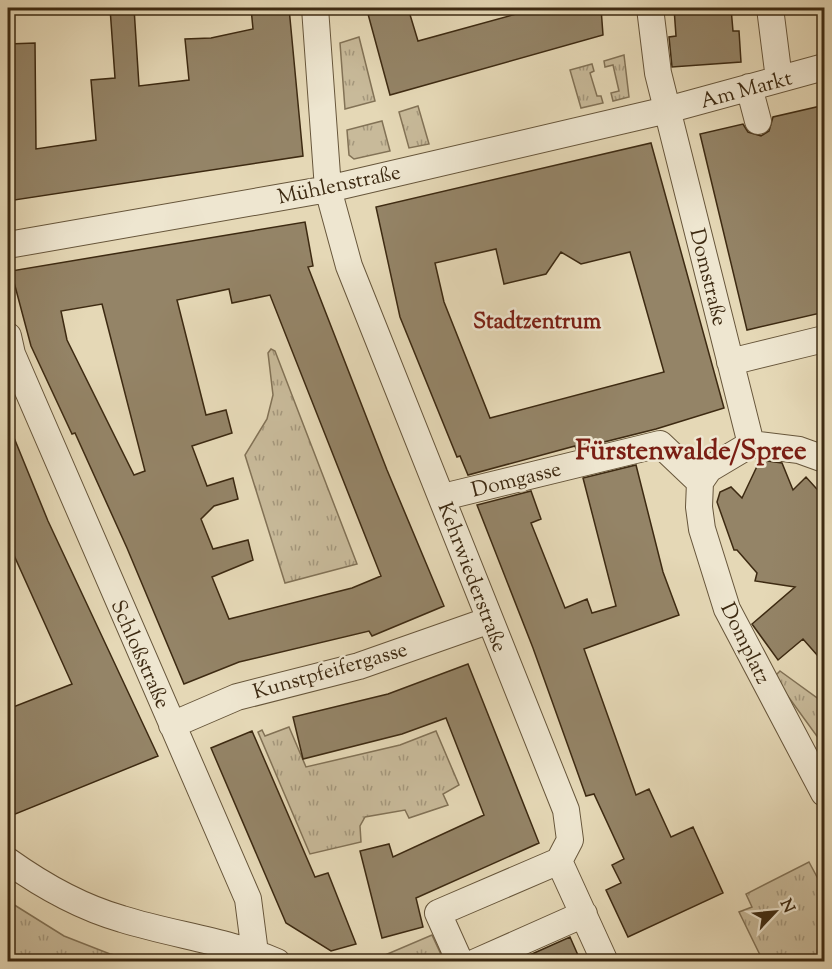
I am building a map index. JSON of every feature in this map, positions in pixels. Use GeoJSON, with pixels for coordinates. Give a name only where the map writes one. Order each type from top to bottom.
{"type":"FeatureCollection","features":[{"type":"Feature","properties":{"kind":"street","name":"Kehrwiederstraße"},"geometry":{"type":"LineString","coordinates":[[315,8],[328,189],[349,266],[566,810],[570,840],[559,861]]}},
{"type":"Feature","properties":{"kind":"street","name":"Domstraße"},"geometry":{"type":"LineString","coordinates":[[650,8],[658,73],[751,444]]}},
{"type":"Feature","properties":{"kind":"street"},"geometry":{"type":"LineString","coordinates":[[770,8],[779,80]]}},
{"type":"Feature","properties":{"kind":"street","name":"Am Markt"},"geometry":{"type":"LineString","coordinates":[[667,110],[825,67]]}},
{"type":"Feature","properties":{"kind":"street"},"geometry":{"type":"LineString","coordinates":[[750,87],[758,121]]}},
{"type":"Feature","properties":{"kind":"street","name":"Mühlenstraße"},"geometry":{"type":"LineString","coordinates":[[8,245],[328,189],[667,110]]}},
{"type":"Feature","properties":{"kind":"street","name":"Schloßstraße"},"geometry":{"type":"LineString","coordinates":[[8,336],[17,365],[248,899],[266,957]]}},
{"type":"Feature","properties":{"kind":"street"},"geometry":{"type":"LineString","coordinates":[[730,362],[825,339]]}},
{"type":"Feature","properties":{"kind":"street","name":"Domgasse"},"geometry":{"type":"LineString","coordinates":[[442,497],[660,444],[700,482]]}},
{"type":"Feature","properties":{"kind":"street"},"geometry":{"type":"LineString","coordinates":[[700,482],[709,470],[751,444],[799,450],[825,459]]}},
{"type":"Feature","properties":{"kind":"street","name":"Domplatz"},"geometry":{"type":"LineString","coordinates":[[700,482],[699,507],[702,529],[727,609],[825,793]]}},
{"type":"Feature","properties":{"kind":"street","name":"Kunstpfeifergasse"},"geometry":{"type":"LineString","coordinates":[[172,725],[237,697],[359,666],[490,620]]}},
{"type":"Feature","properties":{"kind":"street"},"geometry":{"type":"LineString","coordinates":[[8,861],[50,889],[80,904],[121,919],[266,957]]}},
{"type":"Feature","properties":{"kind":"street"},"geometry":{"type":"LineString","coordinates":[[460,962],[438,913],[559,861],[605,962]]}},
{"type":"Feature","properties":{"kind":"street"},"geometry":{"type":"LineString","coordinates":[[476,962],[584,914]]}},
{"type":"Feature","properties":{"kind":"green space"},"geometry":{"type":"Polygon","coordinates":[[[359,37],[375,101],[345,109],[340,43],[359,37]]]}},
{"type":"Feature","properties":{"kind":"green space"},"geometry":{"type":"Polygon","coordinates":[[[624,55],[629,97],[613,101],[611,93],[619,91],[613,65],[605,67],[604,61],[624,55]]]}},
{"type":"Feature","properties":{"kind":"green space"},"geometry":{"type":"Polygon","coordinates":[[[592,64],[594,71],[590,73],[597,96],[601,96],[603,103],[581,108],[570,70],[592,64]]]}},
{"type":"Feature","properties":{"kind":"green space"},"geometry":{"type":"Polygon","coordinates":[[[418,106],[429,144],[409,148],[399,112],[418,106]]]}},
{"type":"Feature","properties":{"kind":"green space"},"geometry":{"type":"Polygon","coordinates":[[[382,121],[390,151],[354,159],[349,155],[347,130],[382,121]]]}},
{"type":"Feature","properties":{"kind":"green space"},"geometry":{"type":"Polygon","coordinates":[[[271,349],[275,351],[357,564],[285,583],[245,455],[267,419],[273,395],[268,353],[271,349]]]}},
{"type":"Feature","properties":{"kind":"green space"},"geometry":{"type":"Polygon","coordinates":[[[780,671],[824,703],[824,746],[774,677],[780,671]]]}},
{"type":"Feature","properties":{"kind":"green space"},"geometry":{"type":"Polygon","coordinates":[[[289,727],[306,767],[400,745],[436,731],[459,785],[443,794],[448,805],[409,818],[405,810],[365,817],[360,826],[361,842],[310,854],[258,732],[262,730],[265,736],[289,727]]]}},
{"type":"Feature","properties":{"kind":"green space"},"geometry":{"type":"Polygon","coordinates":[[[809,862],[824,890],[824,961],[785,961],[781,954],[763,961],[739,912],[752,907],[746,894],[809,862]]]}},
{"type":"Feature","properties":{"kind":"green space"},"geometry":{"type":"Polygon","coordinates":[[[8,901],[64,936],[110,954],[145,961],[8,961],[8,901]]]}},
{"type":"Feature","properties":{"kind":"green space"},"geometry":{"type":"Polygon","coordinates":[[[432,935],[444,961],[371,961],[432,935]]]}},
{"type":"Feature","properties":{"kind":"building"},"geometry":{"type":"Polygon","coordinates":[[[110,8],[134,8],[139,86],[189,80],[185,39],[211,38],[253,29],[251,8],[289,8],[303,156],[8,201],[8,44],[35,43],[36,149],[96,140],[91,80],[115,78],[110,8]]]}},
{"type":"Feature","properties":{"kind":"building"},"geometry":{"type":"Polygon","coordinates":[[[371,8],[408,8],[418,41],[538,8],[601,8],[603,35],[390,95],[368,14],[371,14],[371,8]]]}},
{"type":"Feature","properties":{"kind":"building"},"geometry":{"type":"Polygon","coordinates":[[[674,8],[731,8],[733,31],[739,31],[741,62],[672,67],[669,37],[676,36],[674,8]]]}},
{"type":"Feature","properties":{"kind":"building"},"geometry":{"type":"Polygon","coordinates":[[[825,105],[825,312],[747,330],[700,134],[743,124],[748,132],[761,136],[769,131],[773,117],[825,105]]]}},
{"type":"Feature","properties":{"kind":"building"},"geometry":{"type":"Polygon","coordinates":[[[651,143],[724,408],[656,429],[576,449],[575,446],[468,475],[460,456],[457,457],[400,317],[376,207],[651,143]],[[496,249],[435,263],[444,302],[490,418],[664,372],[630,252],[581,264],[561,252],[546,274],[504,284],[496,249]]]}},
{"type":"Feature","properties":{"kind":"building"},"geometry":{"type":"Polygon","coordinates":[[[305,222],[313,266],[308,267],[387,470],[444,606],[372,636],[369,631],[239,662],[184,684],[127,548],[75,433],[72,434],[31,346],[11,271],[305,222]],[[229,289],[177,300],[206,415],[226,410],[232,433],[192,446],[207,486],[233,478],[238,499],[214,506],[201,519],[213,549],[248,540],[253,560],[212,577],[229,619],[352,588],[381,576],[270,295],[232,303],[229,289]],[[102,304],[61,311],[67,340],[134,475],[145,471],[102,304]]]}},
{"type":"Feature","properties":{"kind":"building"},"geometry":{"type":"Polygon","coordinates":[[[8,423],[48,521],[158,756],[8,817],[8,709],[72,684],[8,542],[8,423]]]}},
{"type":"Feature","properties":{"kind":"building"},"geometry":{"type":"Polygon","coordinates":[[[760,460],[782,463],[793,490],[806,477],[825,498],[825,664],[803,639],[778,660],[752,624],[795,587],[755,581],[757,573],[737,550],[734,550],[717,502],[720,492],[731,487],[742,498],[760,460]]]}},
{"type":"Feature","properties":{"kind":"building"},"geometry":{"type":"Polygon","coordinates":[[[636,465],[663,572],[679,615],[584,649],[636,795],[649,789],[671,837],[693,827],[723,893],[628,937],[606,890],[621,883],[612,865],[624,859],[594,794],[586,796],[533,648],[477,505],[531,491],[541,519],[531,523],[565,608],[587,599],[592,613],[616,606],[583,478],[636,465]]]}},
{"type":"Feature","properties":{"kind":"building"},"geometry":{"type":"Polygon","coordinates":[[[468,664],[539,843],[416,898],[423,927],[382,938],[360,851],[389,844],[393,857],[484,815],[446,718],[402,734],[303,759],[293,717],[388,694],[468,664]]]}},
{"type":"Feature","properties":{"kind":"building"},"geometry":{"type":"Polygon","coordinates":[[[252,731],[315,877],[328,873],[356,944],[331,951],[286,923],[211,748],[252,731]]]}},
{"type":"Feature","properties":{"kind":"building"},"geometry":{"type":"Polygon","coordinates":[[[570,937],[581,962],[514,962],[570,937]]]}},
{"type":"Feature","properties":{"kind":"district","name":"Stadtzentrum"},"geometry":{"type":"Point","coordinates":[537,320]}},
{"type":"Feature","properties":{"kind":"district","name":"Fürstenwalde/Spree"},"geometry":{"type":"Point","coordinates":[691,450]}}]}
